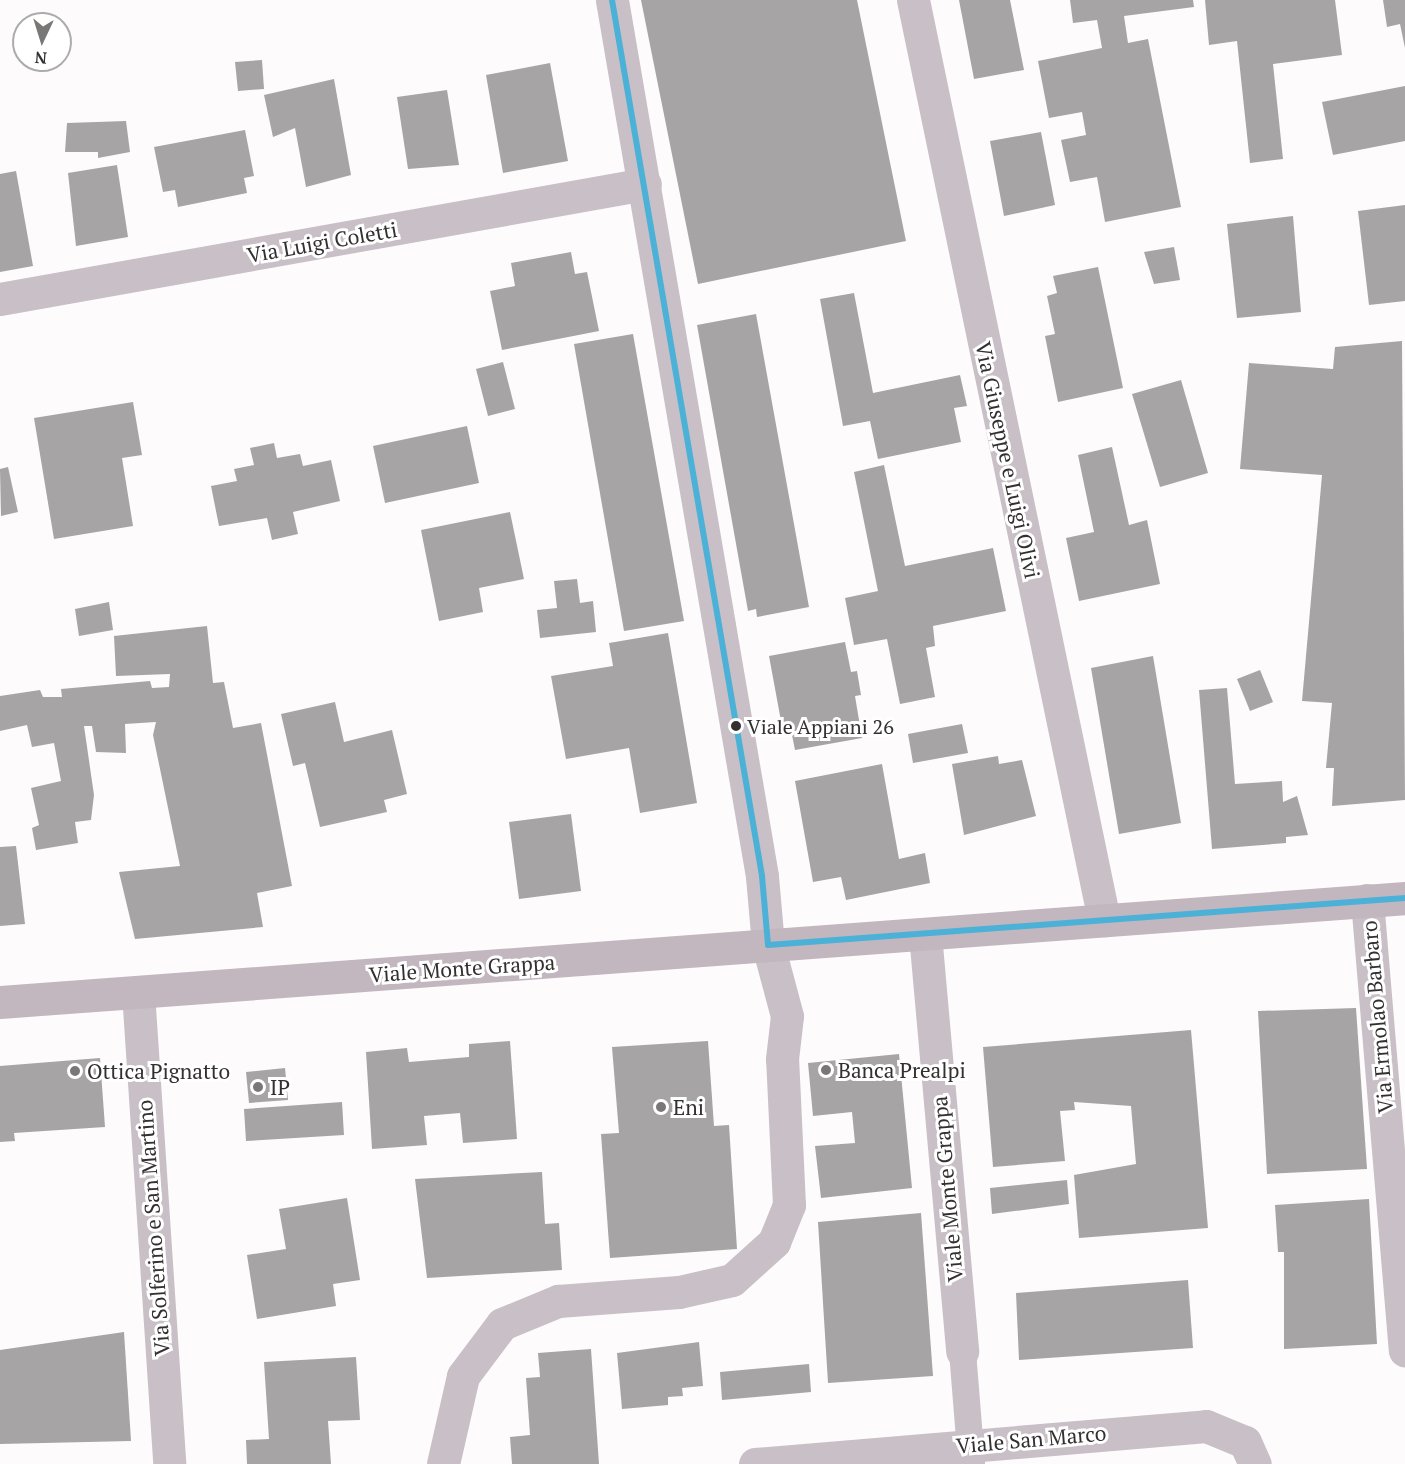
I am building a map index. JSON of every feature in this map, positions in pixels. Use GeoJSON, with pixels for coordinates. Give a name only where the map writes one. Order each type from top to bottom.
{"type":"FeatureCollection","features":[{"type":"Feature","properties":{"kind":"main road","name":"Viale Monte Grappa"},"geometry":{"type":"LineString","coordinates":[[0,1002],[1405,898]]}},
{"type":"Feature","properties":{"kind":"street"},"geometry":{"type":"LineString","coordinates":[[443,1464],[464,1376],[502,1324],[558,1301],[716,1287],[747,1270],[774,1242],[789,1205],[782,1059],[787,1023],[768,945],[762,876],[612,0]]}},
{"type":"Feature","properties":{"kind":"street","name":"Via Giuseppe e Luigi Olivi"},"geometry":{"type":"LineString","coordinates":[[913,0],[1104,920]]}},
{"type":"Feature","properties":{"kind":"street","name":"Via Luigi Coletti"},"geometry":{"type":"LineString","coordinates":[[0,299],[645,184]]}},
{"type":"Feature","properties":{"kind":"street","name":"Via Ermolao Barbaro"},"geometry":{"type":"LineString","coordinates":[[1367,900],[1405,1350]]}},
{"type":"Feature","properties":{"kind":"street","name":"Viale Monte Grappa"},"geometry":{"type":"LineString","coordinates":[[925,934],[970,1454]]}},
{"type":"Feature","properties":{"kind":"street","name":"Via Solferino e San Martino"},"geometry":{"type":"LineString","coordinates":[[138,992],[169,1464]]}},
{"type":"Feature","properties":{"kind":"street","name":"Viale San Marco"},"geometry":{"type":"LineString","coordinates":[[755,1464],[970,1454],[1206,1426],[1245,1442],[1255,1464]]}},
{"type":"Feature","properties":{"kind":"building"},"geometry":{"type":"Polygon","coordinates":[[[641,0],[857,0],[906,241],[698,284],[641,0]]]}},
{"type":"Feature","properties":{"kind":"building"},"geometry":{"type":"Polygon","coordinates":[[[959,0],[1010,0],[1024,70],[974,79],[959,0]]]}},
{"type":"Feature","properties":{"kind":"building"},"geometry":{"type":"Polygon","coordinates":[[[1070,0],[1193,0],[1194,7],[1124,16],[1128,43],[1148,39],[1181,207],[1105,222],[1097,177],[1070,182],[1061,140],[1086,135],[1082,112],[1049,118],[1038,61],[1102,48],[1097,20],[1073,23],[1070,0]]]}},
{"type":"Feature","properties":{"kind":"building"},"geometry":{"type":"Polygon","coordinates":[[[1205,0],[1335,0],[1342,55],[1273,64],[1283,159],[1250,163],[1237,41],[1209,45],[1205,0]]]}},
{"type":"Feature","properties":{"kind":"building"},"geometry":{"type":"Polygon","coordinates":[[[1383,0],[1405,0],[1405,48],[1400,24],[1387,27],[1383,0]]]}},
{"type":"Feature","properties":{"kind":"building"},"geometry":{"type":"Polygon","coordinates":[[[262,60],[264,89],[238,91],[235,62],[262,60]]]}},
{"type":"Feature","properties":{"kind":"building"},"geometry":{"type":"Polygon","coordinates":[[[550,63],[568,161],[503,173],[486,75],[550,63]]]}},
{"type":"Feature","properties":{"kind":"building"},"geometry":{"type":"Polygon","coordinates":[[[334,79],[351,175],[306,187],[295,128],[273,137],[264,95],[334,79]]]}},
{"type":"Feature","properties":{"kind":"building"},"geometry":{"type":"Polygon","coordinates":[[[1405,86],[1405,141],[1333,155],[1322,102],[1405,86]]]}},
{"type":"Feature","properties":{"kind":"building"},"geometry":{"type":"Polygon","coordinates":[[[447,90],[459,165],[408,169],[397,97],[447,90]]]}},
{"type":"Feature","properties":{"kind":"building"},"geometry":{"type":"Polygon","coordinates":[[[126,121],[130,152],[98,158],[98,152],[65,152],[67,123],[126,121]]]}},
{"type":"Feature","properties":{"kind":"building"},"geometry":{"type":"Polygon","coordinates":[[[245,130],[254,176],[244,178],[247,193],[178,207],[175,190],[163,192],[154,147],[245,130]]]}},
{"type":"Feature","properties":{"kind":"building"},"geometry":{"type":"Polygon","coordinates":[[[1041,132],[1055,205],[1004,216],[990,141],[1041,132]]]}},
{"type":"Feature","properties":{"kind":"building"},"geometry":{"type":"Polygon","coordinates":[[[117,165],[128,237],[76,246],[68,173],[117,165]]]}},
{"type":"Feature","properties":{"kind":"building"},"geometry":{"type":"Polygon","coordinates":[[[16,171],[33,266],[0,272],[0,174],[16,171]]]}},
{"type":"Feature","properties":{"kind":"building"},"geometry":{"type":"Polygon","coordinates":[[[1405,205],[1405,301],[1369,305],[1358,211],[1405,205]]]}},
{"type":"Feature","properties":{"kind":"building"},"geometry":{"type":"Polygon","coordinates":[[[1293,216],[1301,312],[1237,318],[1227,224],[1293,216]]]}},
{"type":"Feature","properties":{"kind":"building"},"geometry":{"type":"Polygon","coordinates":[[[1174,247],[1180,280],[1154,284],[1144,252],[1174,247]]]}},
{"type":"Feature","properties":{"kind":"building"},"geometry":{"type":"Polygon","coordinates":[[[571,252],[575,274],[587,272],[599,331],[502,350],[490,291],[515,286],[511,263],[571,252]]]}},
{"type":"Feature","properties":{"kind":"building"},"geometry":{"type":"Polygon","coordinates":[[[1098,267],[1123,388],[1058,402],[1045,336],[1055,334],[1047,296],[1057,293],[1053,276],[1098,267]]]}},
{"type":"Feature","properties":{"kind":"building"},"geometry":{"type":"Polygon","coordinates":[[[854,293],[873,393],[960,375],[967,406],[954,408],[961,442],[878,459],[870,421],[843,426],[820,299],[854,293]]]}},
{"type":"Feature","properties":{"kind":"building"},"geometry":{"type":"Polygon","coordinates":[[[756,314],[809,607],[757,617],[756,609],[748,611],[697,325],[756,314]]]}},
{"type":"Feature","properties":{"kind":"building"},"geometry":{"type":"Polygon","coordinates":[[[633,334],[684,621],[624,631],[574,344],[633,334]]]}},
{"type":"Feature","properties":{"kind":"building"},"geometry":{"type":"Polygon","coordinates":[[[1402,341],[1405,800],[1332,806],[1334,768],[1326,768],[1332,703],[1302,701],[1322,475],[1240,469],[1249,363],[1333,369],[1335,347],[1402,341]]]}},
{"type":"Feature","properties":{"kind":"building"},"geometry":{"type":"Polygon","coordinates":[[[503,362],[515,409],[488,416],[476,369],[503,362]]]}},
{"type":"Feature","properties":{"kind":"building"},"geometry":{"type":"Polygon","coordinates":[[[1181,380],[1208,473],[1160,487],[1132,394],[1181,380]]]}},
{"type":"Feature","properties":{"kind":"building"},"geometry":{"type":"Polygon","coordinates":[[[133,402],[142,455],[122,458],[133,526],[54,539],[34,418],[133,402]]]}},
{"type":"Feature","properties":{"kind":"building"},"geometry":{"type":"Polygon","coordinates":[[[467,426],[479,483],[385,503],[373,446],[467,426]]]}},
{"type":"Feature","properties":{"kind":"building"},"geometry":{"type":"Polygon","coordinates":[[[274,443],[277,458],[300,454],[303,466],[331,460],[340,501],[293,512],[298,534],[272,540],[267,518],[219,526],[211,486],[237,481],[234,469],[254,465],[250,448],[274,443]]]}},
{"type":"Feature","properties":{"kind":"building"},"geometry":{"type":"Polygon","coordinates":[[[1112,447],[1129,525],[1147,520],[1160,584],[1079,601],[1066,538],[1094,532],[1078,455],[1112,447]]]}},
{"type":"Feature","properties":{"kind":"building"},"geometry":{"type":"Polygon","coordinates":[[[884,465],[905,566],[993,548],[1006,611],[933,626],[935,646],[926,648],[935,697],[900,704],[887,639],[854,645],[845,598],[878,591],[854,472],[884,465]]]}},
{"type":"Feature","properties":{"kind":"building"},"geometry":{"type":"Polygon","coordinates":[[[8,467],[18,512],[1,516],[0,469],[8,467]]]}},
{"type":"Feature","properties":{"kind":"building"},"geometry":{"type":"Polygon","coordinates":[[[510,512],[524,579],[479,588],[483,612],[439,621],[421,530],[510,512]]]}},
{"type":"Feature","properties":{"kind":"building"},"geometry":{"type":"Polygon","coordinates":[[[577,579],[580,603],[593,601],[596,632],[540,638],[537,610],[557,608],[554,581],[577,579]]]}},
{"type":"Feature","properties":{"kind":"building"},"geometry":{"type":"Polygon","coordinates":[[[109,602],[113,630],[79,636],[75,609],[109,602]]]}},
{"type":"Feature","properties":{"kind":"building"},"geometry":{"type":"Polygon","coordinates":[[[207,626],[213,683],[224,682],[233,728],[261,723],[292,886],[257,893],[263,927],[135,939],[119,872],[180,866],[153,735],[156,722],[125,724],[126,753],[96,752],[92,726],[84,726],[94,795],[91,820],[75,822],[78,843],[36,850],[32,828],[39,825],[31,788],[61,781],[54,743],[32,747],[27,725],[0,731],[0,696],[40,690],[43,697],[62,697],[61,689],[150,681],[152,688],[169,687],[170,674],[116,676],[114,636],[207,626]]]}},
{"type":"Feature","properties":{"kind":"building"},"geometry":{"type":"Polygon","coordinates":[[[668,633],[697,803],[640,813],[629,748],[566,759],[551,676],[613,666],[609,643],[668,633]]]}},
{"type":"Feature","properties":{"kind":"building"},"geometry":{"type":"Polygon","coordinates":[[[845,642],[851,672],[857,671],[861,695],[855,696],[862,738],[795,750],[790,725],[781,721],[769,656],[845,642]]]}},
{"type":"Feature","properties":{"kind":"building"},"geometry":{"type":"Polygon","coordinates":[[[1153,656],[1181,823],[1119,834],[1091,668],[1153,656]]]}},
{"type":"Feature","properties":{"kind":"building"},"geometry":{"type":"Polygon","coordinates":[[[1260,670],[1273,702],[1250,711],[1237,679],[1260,670]]]}},
{"type":"Feature","properties":{"kind":"building"},"geometry":{"type":"Polygon","coordinates":[[[1227,688],[1235,784],[1282,781],[1283,802],[1297,796],[1308,835],[1286,837],[1286,843],[1212,849],[1199,690],[1227,688]]]}},
{"type":"Feature","properties":{"kind":"building"},"geometry":{"type":"Polygon","coordinates":[[[335,702],[344,742],[392,730],[407,794],[384,800],[387,812],[320,827],[305,763],[293,766],[281,714],[335,702]]]}},
{"type":"Feature","properties":{"kind":"building"},"geometry":{"type":"Polygon","coordinates":[[[962,724],[968,753],[913,763],[908,734],[962,724]]]}},
{"type":"Feature","properties":{"kind":"building"},"geometry":{"type":"Polygon","coordinates":[[[998,756],[999,764],[1022,760],[1036,816],[964,835],[952,764],[998,756]]]}},
{"type":"Feature","properties":{"kind":"building"},"geometry":{"type":"Polygon","coordinates":[[[882,764],[899,859],[925,853],[930,883],[846,900],[841,877],[813,882],[795,781],[882,764]]]}},
{"type":"Feature","properties":{"kind":"building"},"geometry":{"type":"Polygon","coordinates":[[[571,814],[581,891],[519,899],[509,822],[571,814]]]}},
{"type":"Feature","properties":{"kind":"building"},"geometry":{"type":"Polygon","coordinates":[[[16,846],[25,924],[0,926],[0,847],[16,846]]]}},
{"type":"Feature","properties":{"kind":"building"},"geometry":{"type":"Polygon","coordinates":[[[1356,1008],[1367,1169],[1267,1174],[1258,1011],[1356,1008]]]}},
{"type":"Feature","properties":{"kind":"building"},"geometry":{"type":"Polygon","coordinates":[[[1191,1030],[1208,1228],[1079,1238],[1074,1175],[1136,1164],[1131,1106],[1074,1102],[1075,1110],[1060,1111],[1065,1161],[993,1167],[983,1047],[1191,1030]]]}},
{"type":"Feature","properties":{"kind":"building"},"geometry":{"type":"Polygon","coordinates":[[[510,1041],[517,1139],[463,1143],[460,1113],[424,1116],[427,1145],[372,1149],[366,1052],[407,1048],[409,1062],[469,1057],[469,1044],[510,1041]]]}},
{"type":"Feature","properties":{"kind":"building"},"geometry":{"type":"Polygon","coordinates":[[[708,1041],[714,1126],[729,1125],[737,1249],[610,1258],[601,1134],[619,1133],[612,1047],[708,1041]]]}},
{"type":"Feature","properties":{"kind":"building"},"geometry":{"type":"Polygon","coordinates":[[[899,1054],[912,1188],[821,1198],[815,1146],[855,1143],[852,1112],[813,1116],[808,1063],[899,1054]]]}},
{"type":"Feature","properties":{"kind":"building"},"geometry":{"type":"Polygon","coordinates":[[[100,1058],[105,1127],[14,1133],[15,1141],[0,1142],[0,1066],[100,1058]]]}},
{"type":"Feature","properties":{"kind":"building"},"geometry":{"type":"Polygon","coordinates":[[[285,1068],[288,1100],[249,1103],[246,1072],[285,1068]]]}},
{"type":"Feature","properties":{"kind":"building"},"geometry":{"type":"Polygon","coordinates":[[[342,1102],[344,1135],[246,1141],[244,1109],[342,1102]]]}},
{"type":"Feature","properties":{"kind":"building"},"geometry":{"type":"Polygon","coordinates":[[[542,1172],[545,1224],[559,1223],[562,1270],[427,1278],[415,1179],[542,1172]]]}},
{"type":"Feature","properties":{"kind":"building"},"geometry":{"type":"Polygon","coordinates":[[[1067,1180],[1069,1204],[992,1214],[990,1188],[1067,1180]]]}},
{"type":"Feature","properties":{"kind":"building"},"geometry":{"type":"Polygon","coordinates":[[[347,1198],[360,1280],[333,1284],[336,1306],[257,1319],[247,1255],[286,1249],[279,1209],[347,1198]]]}},
{"type":"Feature","properties":{"kind":"building"},"geometry":{"type":"Polygon","coordinates":[[[1369,1199],[1377,1344],[1284,1349],[1284,1252],[1278,1252],[1275,1205],[1369,1199]]]}},
{"type":"Feature","properties":{"kind":"building"},"geometry":{"type":"Polygon","coordinates":[[[921,1213],[933,1376],[828,1383],[818,1222],[921,1213]]]}},
{"type":"Feature","properties":{"kind":"building"},"geometry":{"type":"Polygon","coordinates":[[[1188,1280],[1193,1348],[1019,1360],[1016,1293],[1188,1280]]]}},
{"type":"Feature","properties":{"kind":"building"},"geometry":{"type":"Polygon","coordinates":[[[124,1332],[131,1441],[0,1444],[0,1350],[124,1332]]]}},
{"type":"Feature","properties":{"kind":"building"},"geometry":{"type":"Polygon","coordinates":[[[699,1342],[703,1386],[682,1388],[683,1396],[668,1397],[668,1405],[622,1409],[617,1353],[699,1342]]]}},
{"type":"Feature","properties":{"kind":"building"},"geometry":{"type":"Polygon","coordinates":[[[591,1349],[599,1464],[512,1464],[510,1437],[530,1435],[526,1378],[540,1377],[538,1353],[591,1349]]]}},
{"type":"Feature","properties":{"kind":"building"},"geometry":{"type":"Polygon","coordinates":[[[356,1357],[360,1420],[328,1421],[331,1464],[247,1464],[246,1440],[269,1439],[264,1362],[356,1357]]]}},
{"type":"Feature","properties":{"kind":"building"},"geometry":{"type":"Polygon","coordinates":[[[809,1364],[811,1392],[722,1400],[720,1372],[809,1364]]]}},
{"type":"Feature","properties":{"kind":"transit line"},"geometry":{"type":"LineString","coordinates":[[612,0],[762,876],[768,945],[1405,898]]}},
{"type":"Feature","properties":{"kind":"place","name":"Viale Appiani 26"},"geometry":{"type":"Point","coordinates":[736,726]}},
{"type":"Feature","properties":{"kind":"place","name":"Banca Prealpi"},"geometry":{"type":"Point","coordinates":[826,1070]}},
{"type":"Feature","properties":{"kind":"place","name":"Ottica Pignatto"},"geometry":{"type":"Point","coordinates":[75,1071]}},
{"type":"Feature","properties":{"kind":"place","name":"IP"},"geometry":{"type":"Point","coordinates":[258,1087]}},
{"type":"Feature","properties":{"kind":"place","name":"Eni"},"geometry":{"type":"Point","coordinates":[661,1107]}}]}
